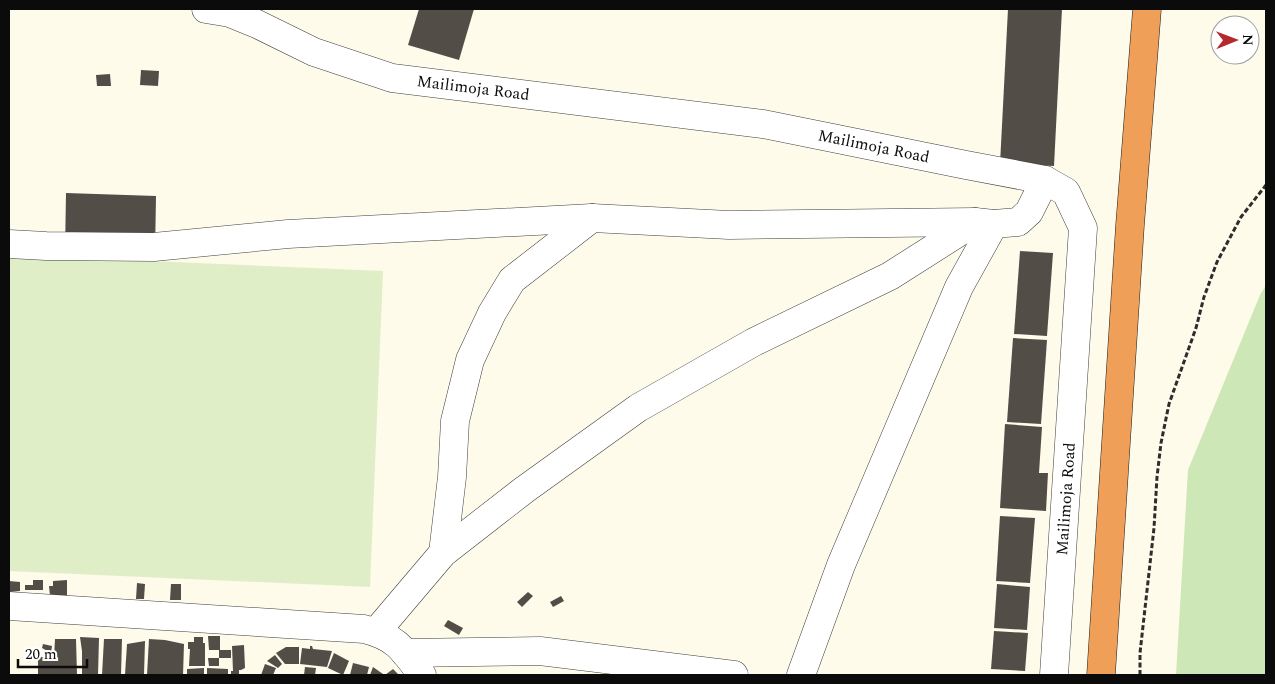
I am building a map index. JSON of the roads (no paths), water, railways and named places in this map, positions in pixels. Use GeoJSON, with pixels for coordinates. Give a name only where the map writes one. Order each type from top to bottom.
{"type":"FeatureCollection","features":[{"type":"Feature","properties":{"kind":"highway"},"geometry":{"type":"LineString","coordinates":[[1101,675],[1130,225],[1147,9]]}},
{"type":"Feature","properties":{"kind":"street","name":"Mailimoja Road"},"geometry":{"type":"LineString","coordinates":[[206,9],[230,13],[314,52],[392,78],[763,124],[1045,180],[1066,192],[1083,228],[1054,675]]}},
{"type":"Feature","properties":{"kind":"street"},"geometry":{"type":"LineString","coordinates":[[9,244],[154,247],[288,234],[592,218],[729,225],[1018,222],[1029,212],[1045,180]]}},
{"type":"Feature","properties":{"kind":"street"},"geometry":{"type":"LineString","coordinates":[[444,553],[452,478],[455,421],[470,360],[492,313],[512,280],[592,218]]}},
{"type":"Feature","properties":{"kind":"street"},"geometry":{"type":"LineString","coordinates":[[376,632],[444,553],[524,490],[638,408],[754,342],[890,276],[985,223]]}},
{"type":"Feature","properties":{"kind":"street"},"geometry":{"type":"LineString","coordinates":[[801,675],[841,565],[985,223]]}},
{"type":"Feature","properties":{"kind":"street"},"geometry":{"type":"LineString","coordinates":[[9,606],[364,629],[376,632],[394,641],[422,675]]}},
{"type":"Feature","properties":{"kind":"street"},"geometry":{"type":"LineString","coordinates":[[405,652],[540,651],[628,670],[687,669],[734,675]]}},
{"type":"Feature","properties":{"kind":"street"},"geometry":{"type":"LineString","coordinates":[[540,651],[562,675]]}}]}
